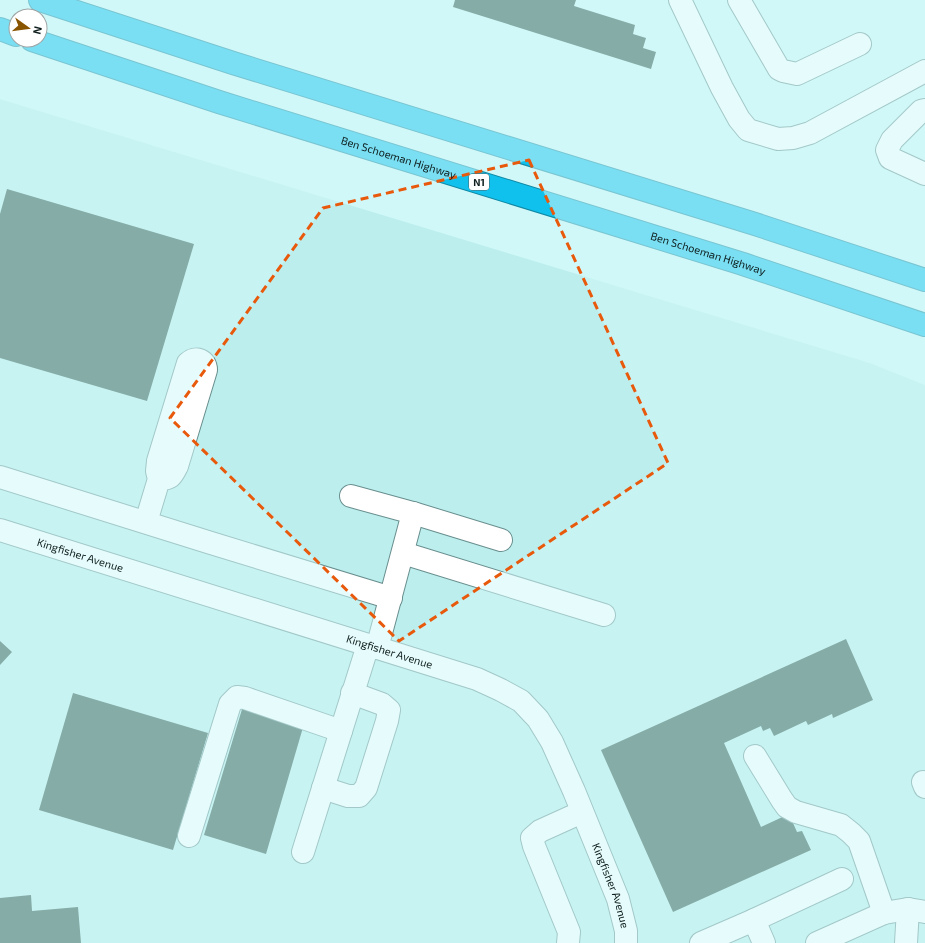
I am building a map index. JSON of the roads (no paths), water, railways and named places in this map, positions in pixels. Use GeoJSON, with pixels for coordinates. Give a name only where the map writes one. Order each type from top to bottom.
{"type":"FeatureCollection","features":[{"type":"Feature","properties":{"kind":"highway"},"geometry":{"type":"LineString","coordinates":[[40,0],[240,65],[756,224],[925,280]]}},
{"type":"Feature","properties":{"kind":"highway","name":"Ben Schoeman Highway"},"geometry":{"type":"LineString","coordinates":[[48,45],[220,102],[743,264],[925,325]]}},
{"type":"Feature","properties":{"kind":"street"},"geometry":{"type":"LineString","coordinates":[[738,0],[779,69],[783,72],[797,74],[860,44]]}},
{"type":"Feature","properties":{"kind":"street"},"geometry":{"type":"LineString","coordinates":[[687,2],[722,88],[739,119],[748,130],[778,139],[793,138],[810,134],[925,71]]}},
{"type":"Feature","properties":{"kind":"street"},"geometry":{"type":"LineString","coordinates":[[902,83],[923,111],[892,140],[887,150],[890,158],[925,174]]}},
{"type":"Feature","properties":{"kind":"street"},"geometry":{"type":"LineString","coordinates":[[0,477],[391,598]]}},
{"type":"Feature","properties":{"kind":"street"},"geometry":{"type":"LineString","coordinates":[[146,522],[159,479]]}},
{"type":"Feature","properties":{"kind":"street"},"geometry":{"type":"LineString","coordinates":[[352,496],[502,540]]}},
{"type":"Feature","properties":{"kind":"street"},"geometry":{"type":"LineString","coordinates":[[303,852],[352,693],[391,598],[413,513]]}},
{"type":"Feature","properties":{"kind":"street","name":"Kingfisher Avenue"},"geometry":{"type":"LineString","coordinates":[[0,530],[477,679],[501,690],[521,702],[538,719],[552,742],[618,899],[626,931],[626,943]]}},
{"type":"Feature","properties":{"kind":"street"},"geometry":{"type":"LineString","coordinates":[[403,553],[604,615]]}},
{"type":"Feature","properties":{"kind":"street"},"geometry":{"type":"LineString","coordinates":[[323,788],[348,796],[359,796],[366,788],[387,720],[389,710],[382,704],[352,693]]}},
{"type":"Feature","properties":{"kind":"street"},"geometry":{"type":"LineString","coordinates":[[189,836],[230,704],[237,697],[246,698],[341,731]]}},
{"type":"Feature","properties":{"kind":"street"},"geometry":{"type":"LineString","coordinates":[[755,756],[787,807],[796,812],[841,825],[859,841],[884,913]]}},
{"type":"Feature","properties":{"kind":"street"},"geometry":{"type":"LineString","coordinates":[[568,943],[569,932],[532,838],[540,831],[582,812]]}},
{"type":"Feature","properties":{"kind":"street"},"geometry":{"type":"LineString","coordinates":[[701,943],[842,879]]}},
{"type":"Feature","properties":{"kind":"street"},"geometry":{"type":"LineString","coordinates":[[817,943],[851,936],[884,913],[917,911],[906,943]]}},
{"type":"Feature","properties":{"kind":"street"},"geometry":{"type":"LineString","coordinates":[[754,920],[764,943]]}}]}
